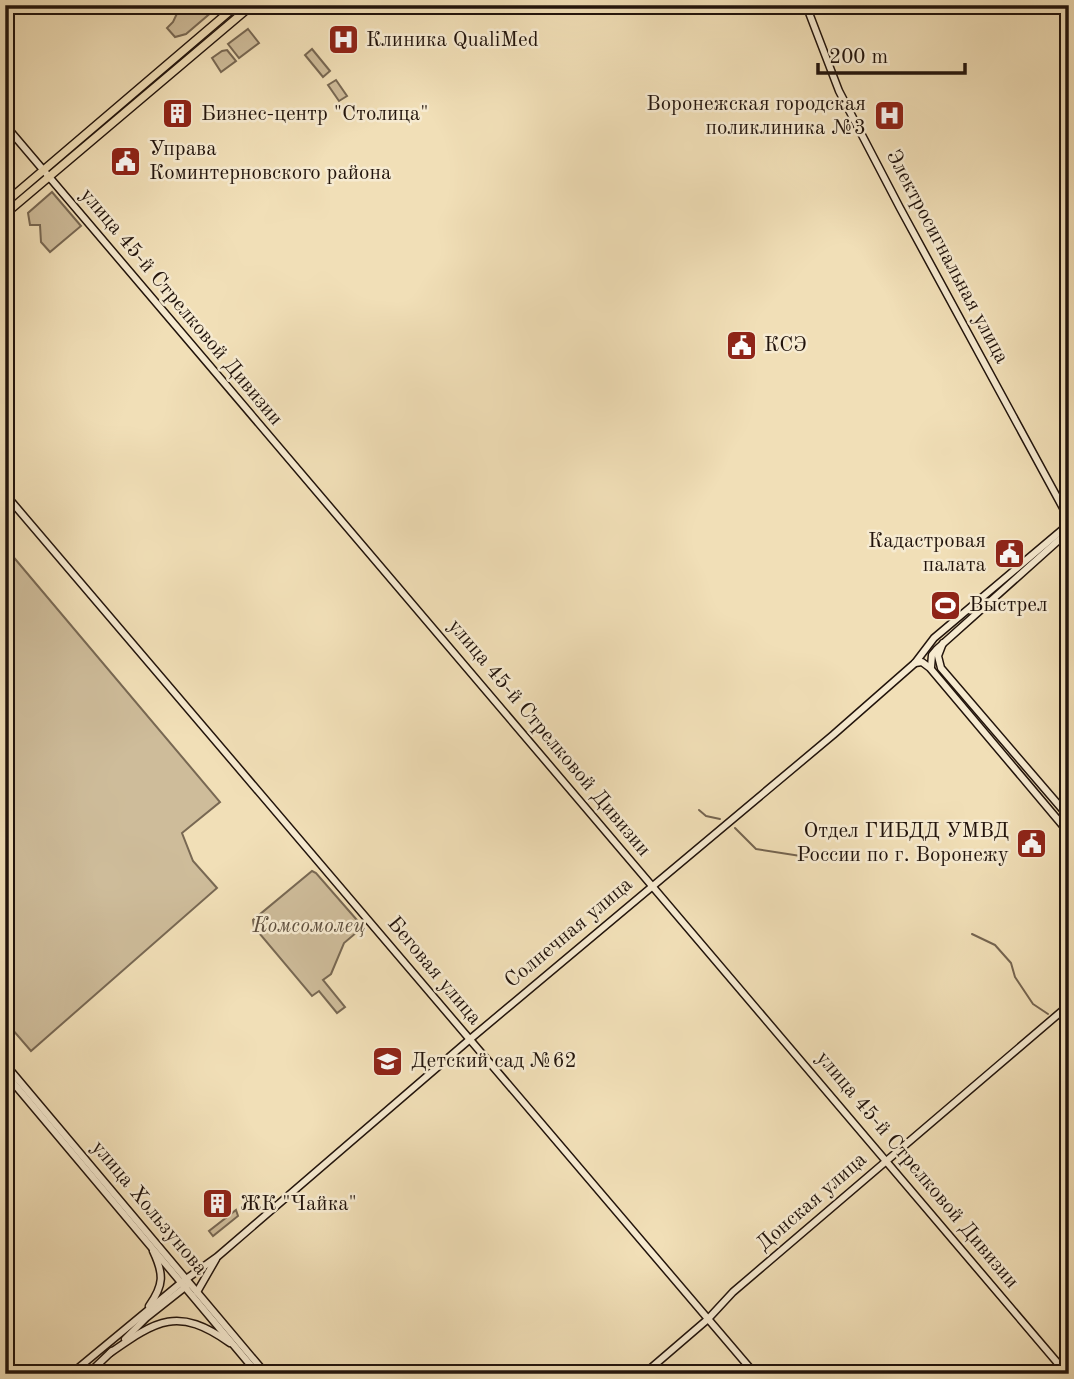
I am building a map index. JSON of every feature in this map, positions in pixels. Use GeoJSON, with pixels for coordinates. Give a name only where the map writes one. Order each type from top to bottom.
{"type":"FeatureCollection","features":[{"type":"Feature","properties":{"kind":"main road"},"geometry":{"type":"LineString","coordinates":[[5,214],[252,5]]}},
{"type":"Feature","properties":{"kind":"main road","name":"Электросигнальная улица"},"geometry":{"type":"LineString","coordinates":[[806,5],[839,91],[1069,521]]}},
{"type":"Feature","properties":{"kind":"main road"},"geometry":{"type":"LineString","coordinates":[[5,203],[237,6],[242,14]]}},
{"type":"Feature","properties":{"kind":"main road","name":"улица 45-й Стрелковой Дивизии"},"geometry":{"type":"LineString","coordinates":[[5,125],[1067,1374]]}},
{"type":"Feature","properties":{"kind":"main road","name":"Беговая улица"},"geometry":{"type":"LineString","coordinates":[[5,494],[755,1374]]}},
{"type":"Feature","properties":{"kind":"main road","name":"Солнечная улица"},"geometry":{"type":"LineString","coordinates":[[186,1283],[652,886],[834,735],[915,663],[934,638],[1069,521]]}},
{"type":"Feature","properties":{"kind":"main road"},"geometry":{"type":"LineString","coordinates":[[933,671],[930,664],[932,654],[1069,531]]}},
{"type":"Feature","properties":{"kind":"main road"},"geometry":{"type":"LineString","coordinates":[[943,643],[938,656],[941,668],[1069,817]]}},
{"type":"Feature","properties":{"kind":"main road"},"geometry":{"type":"LineString","coordinates":[[915,663],[926,663],[1069,833]]}},
{"type":"Feature","properties":{"kind":"main road","name":"Донская улица"},"geometry":{"type":"LineString","coordinates":[[644,1374],[709,1319],[733,1292],[1069,1005]]}},
{"type":"Feature","properties":{"kind":"main road","name":"улица Хользунова"},"geometry":{"type":"LineString","coordinates":[[5,1064],[147,1240],[186,1283]]}},
{"type":"Feature","properties":{"kind":"main road","name":"улица Хользунова"},"geometry":{"type":"LineString","coordinates":[[5,1073],[29,1096],[196,1295],[258,1374]]}},
{"type":"Feature","properties":{"kind":"main road"},"geometry":{"type":"LineString","coordinates":[[143,1314],[158,1294],[161,1281],[161,1268],[147,1240]]}},
{"type":"Feature","properties":{"kind":"main road","name":"Солнечная улица"},"geometry":{"type":"LineString","coordinates":[[196,1295],[217,1257]]}},
{"type":"Feature","properties":{"kind":"main road"},"geometry":{"type":"LineString","coordinates":[[71,1374],[143,1314],[186,1283]]}},
{"type":"Feature","properties":{"kind":"main road"},"geometry":{"type":"LineString","coordinates":[[88,1374],[186,1283]]}},
{"type":"Feature","properties":{"kind":"main road","name":"улица Хользунова"},"geometry":{"type":"LineString","coordinates":[[196,1295],[266,1374]]}},
{"type":"Feature","properties":{"kind":"main road"},"geometry":{"type":"LineString","coordinates":[[110,1353],[155,1324],[187,1321],[230,1342],[247,1360]]}},
{"type":"Feature","properties":{"kind":"green space"},"geometry":{"type":"Polygon","coordinates":[[[181,5],[220,5],[186,34],[175,37],[167,28],[181,5]]]}},
{"type":"Feature","properties":{"kind":"green space"},"geometry":{"type":"Polygon","coordinates":[[[248,29],[259,43],[239,58],[228,44],[248,29]]]}},
{"type":"Feature","properties":{"kind":"green space"},"geometry":{"type":"Polygon","coordinates":[[[312,49],[330,71],[323,77],[305,55],[312,49]]]}},
{"type":"Feature","properties":{"kind":"green space"},"geometry":{"type":"Polygon","coordinates":[[[227,50],[236,61],[221,72],[212,58],[227,50]]]}},
{"type":"Feature","properties":{"kind":"green space"},"geometry":{"type":"Polygon","coordinates":[[[336,80],[347,96],[339,101],[328,85],[336,80]]]}},
{"type":"Feature","properties":{"kind":"green space"},"geometry":{"type":"Polygon","coordinates":[[[52,192],[81,226],[50,252],[41,242],[40,225],[30,225],[28,213],[52,192]]]}},
{"type":"Feature","properties":{"kind":"green space"},"geometry":{"type":"Polygon","coordinates":[[[5,547],[220,802],[182,833],[193,861],[217,888],[31,1051],[5,1021],[5,547]]]}},
{"type":"Feature","properties":{"kind":"green space","name":"Комсомолец"},"geometry":{"type":"Polygon","coordinates":[[[312,871],[363,927],[344,943],[331,974],[323,980],[345,1007],[337,1013],[319,991],[312,996],[254,927],[253,920],[312,871]]]}},
{"type":"Feature","properties":{"kind":"green space"},"geometry":{"type":"Polygon","coordinates":[[[236,1210],[238,1216],[213,1236],[209,1231],[236,1210]]]}},
{"type":"Feature","properties":{"kind":"waterway"},"geometry":{"type":"LineString","coordinates":[[699,810],[706,816],[720,819]]}},
{"type":"Feature","properties":{"kind":"waterway"},"geometry":{"type":"LineString","coordinates":[[735,828],[756,849],[807,857]]}},
{"type":"Feature","properties":{"kind":"waterway"},"geometry":{"type":"LineString","coordinates":[[972,934],[995,945],[1011,963],[1015,977],[1033,1004],[1048,1014]]}},
{"type":"Feature","properties":{"kind":"waterway"},"geometry":{"type":"LineString","coordinates":[[1059,1019],[1064,1022]]}},
{"type":"Feature","properties":{"kind":"place","name":"Клиника QualiMed"},"geometry":{"type":"Point","coordinates":[343,40]}},
{"type":"Feature","properties":{"kind":"place","name":"Бизнес-центр \"Столица\""},"geometry":{"type":"Point","coordinates":[178,114]}},
{"type":"Feature","properties":{"kind":"place","name":"Воронежская городская поликлиника №3"},"geometry":{"type":"Point","coordinates":[889,116]}},
{"type":"Feature","properties":{"kind":"place","name":"Управа Коминтерновского района"},"geometry":{"type":"Point","coordinates":[126,161]}},
{"type":"Feature","properties":{"kind":"place","name":"КСЭ"},"geometry":{"type":"Point","coordinates":[741,345]}},
{"type":"Feature","properties":{"kind":"place","name":"Кадастровая палата"},"geometry":{"type":"Point","coordinates":[1009,553]}},
{"type":"Feature","properties":{"kind":"place","name":"Выстрел"},"geometry":{"type":"Point","coordinates":[946,605]}},
{"type":"Feature","properties":{"kind":"place","name":"Отдел ГИБДД УМВД России по г. Воронежу"},"geometry":{"type":"Point","coordinates":[1032,843]}},
{"type":"Feature","properties":{"kind":"place","name":"Детский сад №62"},"geometry":{"type":"Point","coordinates":[388,1061]}},
{"type":"Feature","properties":{"kind":"place","name":"ЖК \"Чайка\""},"geometry":{"type":"Point","coordinates":[217,1204]}}]}
